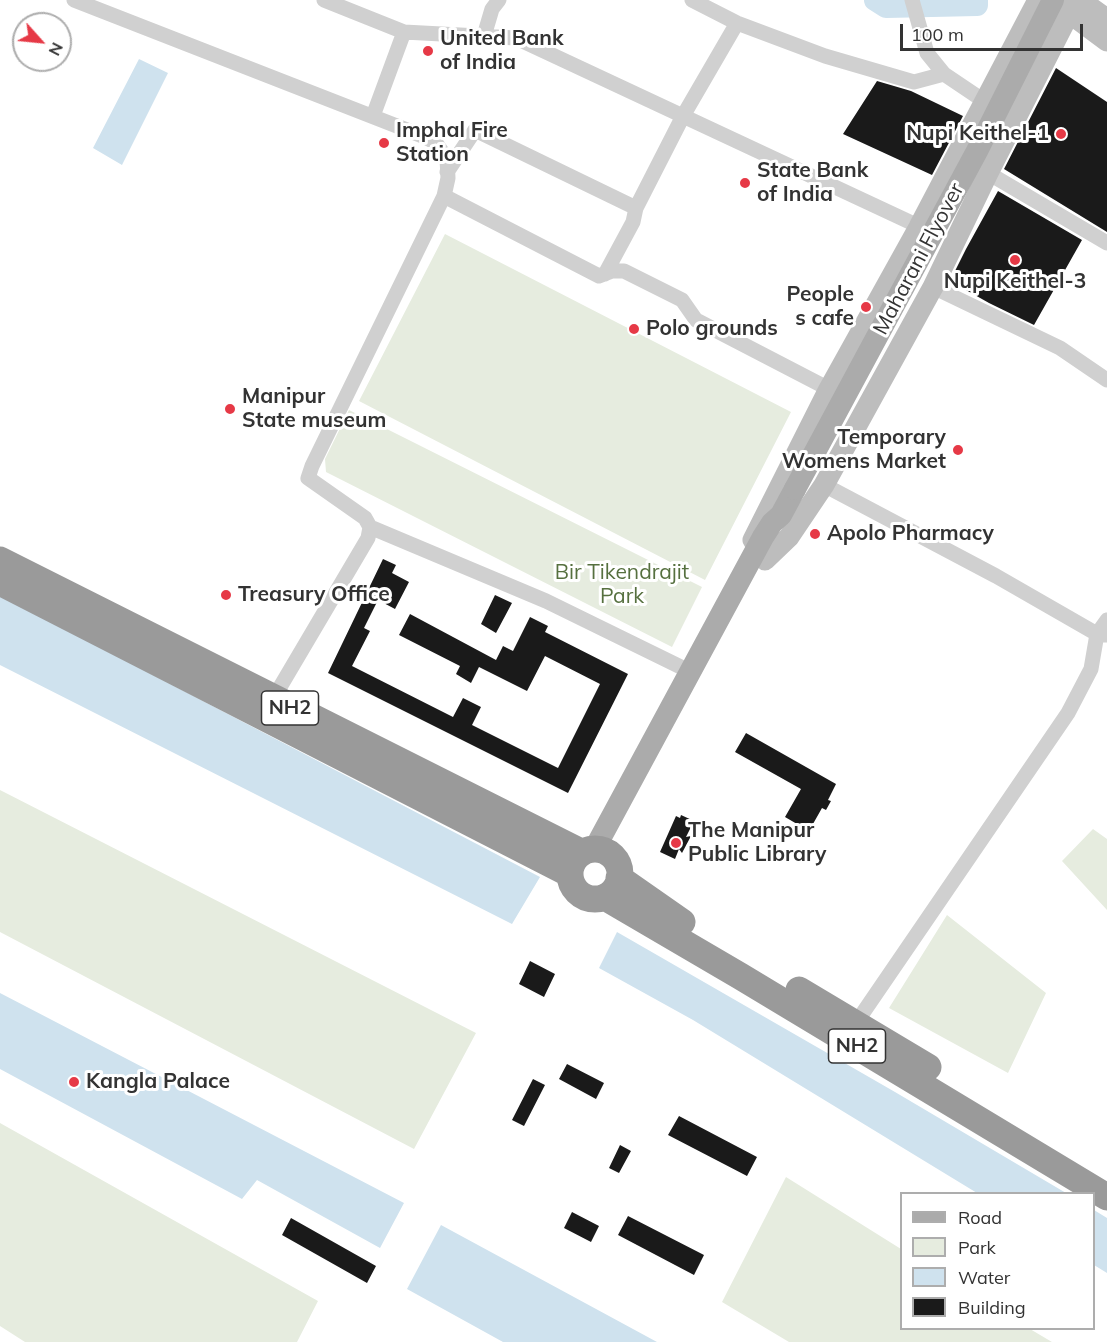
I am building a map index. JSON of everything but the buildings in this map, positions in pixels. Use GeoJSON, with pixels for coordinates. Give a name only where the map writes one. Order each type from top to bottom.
{"type":"FeatureCollection","features":[{"type":"Feature","properties":{"kind":"highway","name":"NH2"},"geometry":{"type":"LineString","coordinates":[[0,560],[589,857]]}},
{"type":"Feature","properties":{"kind":"highway","name":"NH2"},"geometry":{"type":"LineString","coordinates":[[0,582],[589,857]]}},
{"type":"Feature","properties":{"kind":"highway","name":"NH2"},"geometry":{"type":"LineString","coordinates":[[589,857],[571,883],[582,896],[590,898],[612,887]]}},
{"type":"Feature","properties":{"kind":"highway"},"geometry":{"type":"LineString","coordinates":[[589,857],[618,864],[612,887]]}},
{"type":"Feature","properties":{"kind":"highway","name":"NH2"},"geometry":{"type":"LineString","coordinates":[[612,887],[693,929],[856,1023],[1107,1178]]}},
{"type":"Feature","properties":{"kind":"highway","name":"NH2"},"geometry":{"type":"LineString","coordinates":[[612,887],[740,975],[1107,1197]]}},
{"type":"Feature","properties":{"kind":"main road","name":"Maharani Flyover"},"geometry":{"type":"LineString","coordinates":[[758,560],[977,151],[1066,3]]}},
{"type":"Feature","properties":{"kind":"main road"},"geometry":{"type":"LineString","coordinates":[[656,753],[691,672],[758,560]]}},
{"type":"Feature","properties":{"kind":"main road"},"geometry":{"type":"LineString","coordinates":[[589,857],[656,753],[758,560]]}},
{"type":"Feature","properties":{"kind":"street"},"geometry":{"type":"LineString","coordinates":[[74,0],[425,137],[436,143],[447,159],[444,196],[308,478],[366,518],[370,527],[368,538],[273,699]]}},
{"type":"Feature","properties":{"kind":"street"},"geometry":{"type":"LineString","coordinates":[[324,0],[404,32],[516,38],[954,243]]}},
{"type":"Feature","properties":{"kind":"street"},"geometry":{"type":"LineString","coordinates":[[484,36],[492,9],[499,0]]}},
{"type":"Feature","properties":{"kind":"street"},"geometry":{"type":"LineString","coordinates":[[692,0],[737,23],[825,56],[914,82],[944,74]]}},
{"type":"Feature","properties":{"kind":"street"},"geometry":{"type":"LineString","coordinates":[[912,0],[927,53],[944,74],[985,100],[1012,125]]}},
{"type":"Feature","properties":{"kind":"street"},"geometry":{"type":"LineString","coordinates":[[1038,0],[919,227],[829,389],[754,536],[758,560],[789,537],[824,485],[933,287],[1012,125],[1066,3]]}},
{"type":"Feature","properties":{"kind":"street"},"geometry":{"type":"LineString","coordinates":[[1066,3],[1107,19]]}},
{"type":"Feature","properties":{"kind":"street"},"geometry":{"type":"LineString","coordinates":[[1066,3],[1107,41]]}},
{"type":"Feature","properties":{"kind":"street"},"geometry":{"type":"LineString","coordinates":[[605,274],[633,222],[636,208],[683,116],[737,23]]}},
{"type":"Feature","properties":{"kind":"street"},"geometry":{"type":"LineString","coordinates":[[373,117],[404,32]]}},
{"type":"Feature","properties":{"kind":"street"},"geometry":{"type":"LineString","coordinates":[[447,172],[475,130],[636,208]]}},
{"type":"Feature","properties":{"kind":"street"},"geometry":{"type":"LineString","coordinates":[[988,173],[1107,243]]}},
{"type":"Feature","properties":{"kind":"street"},"geometry":{"type":"LineString","coordinates":[[444,196],[599,276],[612,271],[624,271],[682,300],[696,320],[829,389]]}},
{"type":"Feature","properties":{"kind":"street"},"geometry":{"type":"LineString","coordinates":[[933,287],[1060,348],[1107,380]]}},
{"type":"Feature","properties":{"kind":"street"},"geometry":{"type":"LineString","coordinates":[[824,485],[1102,634]]}},
{"type":"Feature","properties":{"kind":"street"},"geometry":{"type":"LineString","coordinates":[[370,527],[546,601],[691,672]]}},
{"type":"Feature","properties":{"kind":"street"},"geometry":{"type":"LineString","coordinates":[[856,1023],[1068,713],[1091,669],[1107,620]]}},
{"type":"Feature","properties":{"kind":"green space"},"geometry":{"type":"Polygon","coordinates":[[[445,234],[791,412],[705,580],[359,401],[445,234]]]}},
{"type":"Feature","properties":{"kind":"green space","name":"Bir Tikendrajit Park"},"geometry":{"type":"Polygon","coordinates":[[[349,410],[702,587],[672,647],[326,472],[325,459],[349,410]]]}},
{"type":"Feature","properties":{"kind":"green space"},"geometry":{"type":"Polygon","coordinates":[[[0,790],[476,1033],[414,1149],[0,932],[0,790]]]}},
{"type":"Feature","properties":{"kind":"green space"},"geometry":{"type":"Polygon","coordinates":[[[1093,829],[1107,839],[1107,910],[1062,861],[1093,829]]]}},
{"type":"Feature","properties":{"kind":"green space"},"geometry":{"type":"Polygon","coordinates":[[[947,915],[1046,993],[1008,1073],[889,1008],[947,915]]]}},
{"type":"Feature","properties":{"kind":"green space"},"geometry":{"type":"Polygon","coordinates":[[[0,1123],[318,1301],[297,1342],[25,1342],[0,1326],[0,1123]]]}},
{"type":"Feature","properties":{"kind":"green space"},"geometry":{"type":"Polygon","coordinates":[[[786,1177],[900,1248],[900,1330],[1032,1330],[1052,1342],[789,1342],[722,1302],[786,1177]]]}},
{"type":"Feature","properties":{"kind":"water"},"geometry":{"type":"Polygon","coordinates":[[[139,59],[168,73],[122,165],[93,148],[139,59]]]}},
{"type":"Feature","properties":{"kind":"water"},"geometry":{"type":"Polygon","coordinates":[[[0,595],[540,877],[512,924],[0,665],[0,595]]]}},
{"type":"Feature","properties":{"kind":"water"},"geometry":{"type":"Polygon","coordinates":[[[617,932],[1064,1192],[975,1192],[693,1020],[599,968],[617,932]]]}},
{"type":"Feature","properties":{"kind":"water"},"geometry":{"type":"Polygon","coordinates":[[[0,993],[404,1203],[380,1248],[257,1180],[242,1199],[0,1069],[0,993]]]}},
{"type":"Feature","properties":{"kind":"water"},"geometry":{"type":"Polygon","coordinates":[[[1095,1211],[1107,1218],[1107,1273],[1095,1266],[1095,1211]]]}},
{"type":"Feature","properties":{"kind":"water"},"geometry":{"type":"Polygon","coordinates":[[[441,1225],[657,1342],[503,1342],[407,1289],[441,1225]]]}},
{"type":"Feature","properties":{"kind":"waterway"},"geometry":{"type":"LineString","coordinates":[[875,0],[886,7],[977,5],[977,0]]}},
{"type":"Feature","properties":{"kind":"place","name":"United Bank of India"},"geometry":{"type":"Point","coordinates":[428,51]}},
{"type":"Feature","properties":{"kind":"place","name":"Nupi Keithel-1"},"geometry":{"type":"Point","coordinates":[1061,134]}},
{"type":"Feature","properties":{"kind":"place","name":"Imphal Fire Station"},"geometry":{"type":"Point","coordinates":[384,143]}},
{"type":"Feature","properties":{"kind":"place","name":"State Bank of India"},"geometry":{"type":"Point","coordinates":[745,183]}},
{"type":"Feature","properties":{"kind":"place","name":"Nupi Keithel-3"},"geometry":{"type":"Point","coordinates":[1015,260]}},
{"type":"Feature","properties":{"kind":"place","name":"People s cafe"},"geometry":{"type":"Point","coordinates":[866,307]}},
{"type":"Feature","properties":{"kind":"place","name":"Polo grounds"},"geometry":{"type":"Point","coordinates":[634,329]}},
{"type":"Feature","properties":{"kind":"place","name":"Manipur State museum"},"geometry":{"type":"Point","coordinates":[230,409]}},
{"type":"Feature","properties":{"kind":"place","name":"Temporary Womens Market"},"geometry":{"type":"Point","coordinates":[958,450]}},
{"type":"Feature","properties":{"kind":"place","name":"Apolo Pharmacy"},"geometry":{"type":"Point","coordinates":[815,534]}},
{"type":"Feature","properties":{"kind":"place","name":"Treasury Office"},"geometry":{"type":"Point","coordinates":[226,595]}},
{"type":"Feature","properties":{"kind":"place","name":"The Manipur Public Library"},"geometry":{"type":"Point","coordinates":[676,843]}},
{"type":"Feature","properties":{"kind":"place","name":"Kangla Palace"},"geometry":{"type":"Point","coordinates":[74,1082]}}]}
